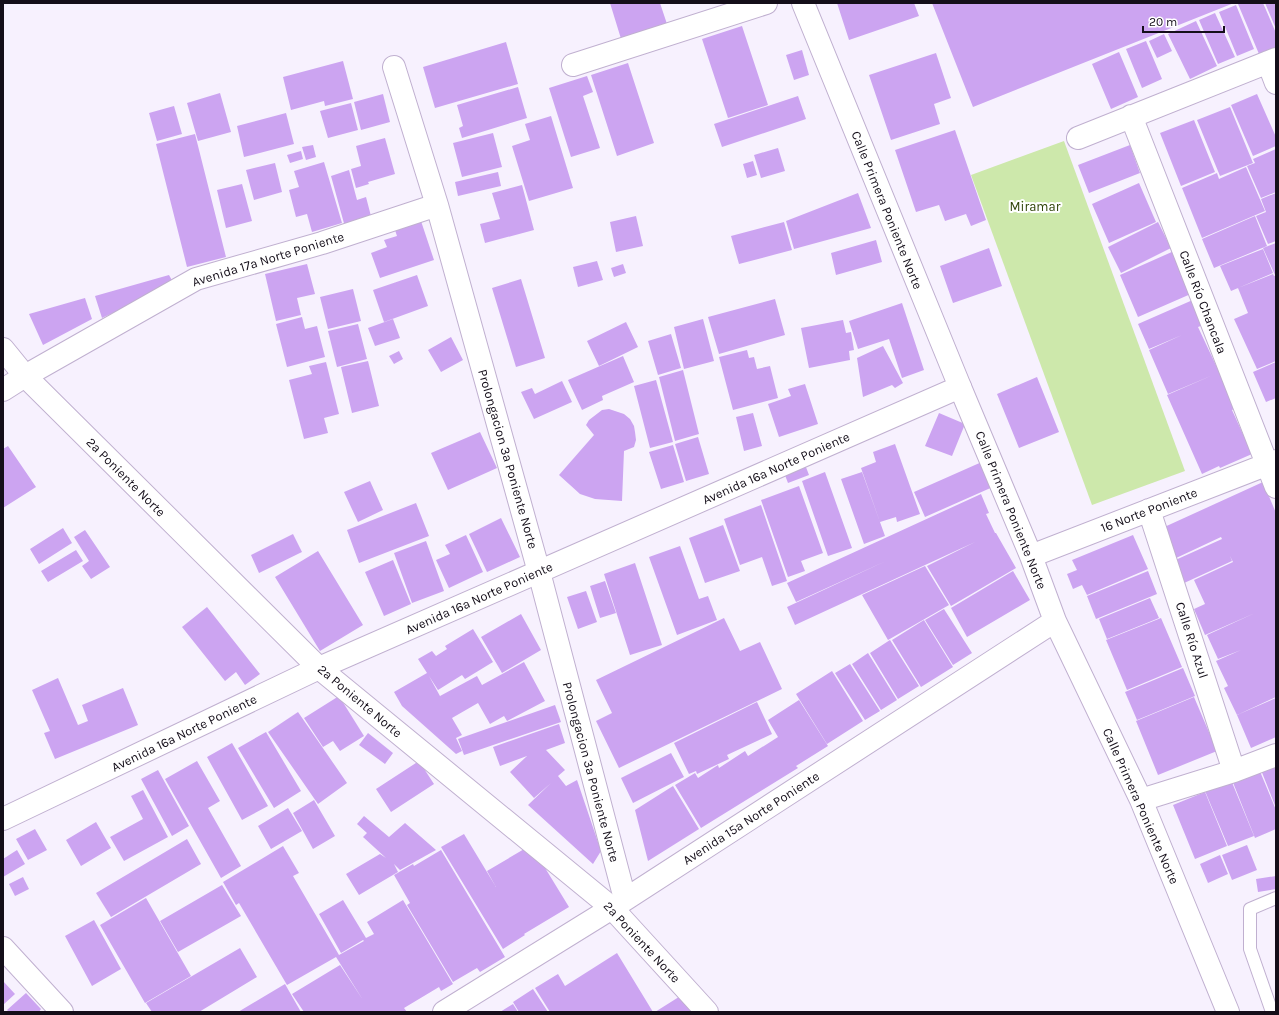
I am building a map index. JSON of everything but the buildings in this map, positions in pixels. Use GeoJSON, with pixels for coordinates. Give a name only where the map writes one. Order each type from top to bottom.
{"type":"FeatureCollection","features":[{"type":"Feature","properties":{"kind":"street"},"geometry":{"type":"LineString","coordinates":[[573,65],[766,3]]}},
{"type":"Feature","properties":{"kind":"street","name":"Calle Primera Poniente Norte"},"geometry":{"type":"LineString","coordinates":[[803,3],[960,387],[1031,556],[1055,620],[1141,800],[1228,1012]]}},
{"type":"Feature","properties":{"kind":"street"},"geometry":{"type":"LineString","coordinates":[[1078,138],[1272,60],[1276,83]]}},
{"type":"Feature","properties":{"kind":"street","name":"Prolongacion 3a Poniente Norte"},"geometry":{"type":"LineString","coordinates":[[394,67],[437,205],[539,572],[618,904]]}},
{"type":"Feature","properties":{"kind":"street","name":"Calle Río Chancala"},"geometry":{"type":"LineString","coordinates":[[1131,116],[1271,463],[1276,487]]}},
{"type":"Feature","properties":{"kind":"street","name":"Avenida 17a Norte Poniente"},"geometry":{"type":"LineString","coordinates":[[3,390],[24,376],[196,279],[322,243],[437,205]]}},
{"type":"Feature","properties":{"kind":"street","name":"2a Poniente Norte"},"geometry":{"type":"LineString","coordinates":[[3,348],[24,376],[319,668],[618,904],[707,1012]]}},
{"type":"Feature","properties":{"kind":"street","name":"Avenida 16a Norte Poniente"},"geometry":{"type":"LineString","coordinates":[[3,819],[319,668],[960,387]]}},
{"type":"Feature","properties":{"kind":"street","name":"16 Norte Poniente"},"geometry":{"type":"LineString","coordinates":[[1031,556],[1271,463]]}},
{"type":"Feature","properties":{"kind":"street","name":"Calle Río Azul"},"geometry":{"type":"LineString","coordinates":[[1149,510],[1234,771]]}},
{"type":"Feature","properties":{"kind":"street","name":"Avenida 15a Norte Poniente"},"geometry":{"type":"LineString","coordinates":[[444,1012],[618,904],[1055,620]]}},
{"type":"Feature","properties":{"kind":"street"},"geometry":{"type":"LineString","coordinates":[[1141,800],[1234,771],[1276,755]]}},
{"type":"Feature","properties":{"kind":"street"},"geometry":{"type":"LineString","coordinates":[[3,948],[62,1012]]}},
{"type":"Feature","properties":{"kind":"lane"},"geometry":{"type":"LineString","coordinates":[[1272,1012],[1250,949],[1250,909],[1276,898]]}},
{"type":"Feature","properties":{"kind":"green space","name":"Miramar"},"geometry":{"type":"Polygon","coordinates":[[[1064,141],[1185,471],[1092,505],[971,175],[1064,141]]]}}]}
